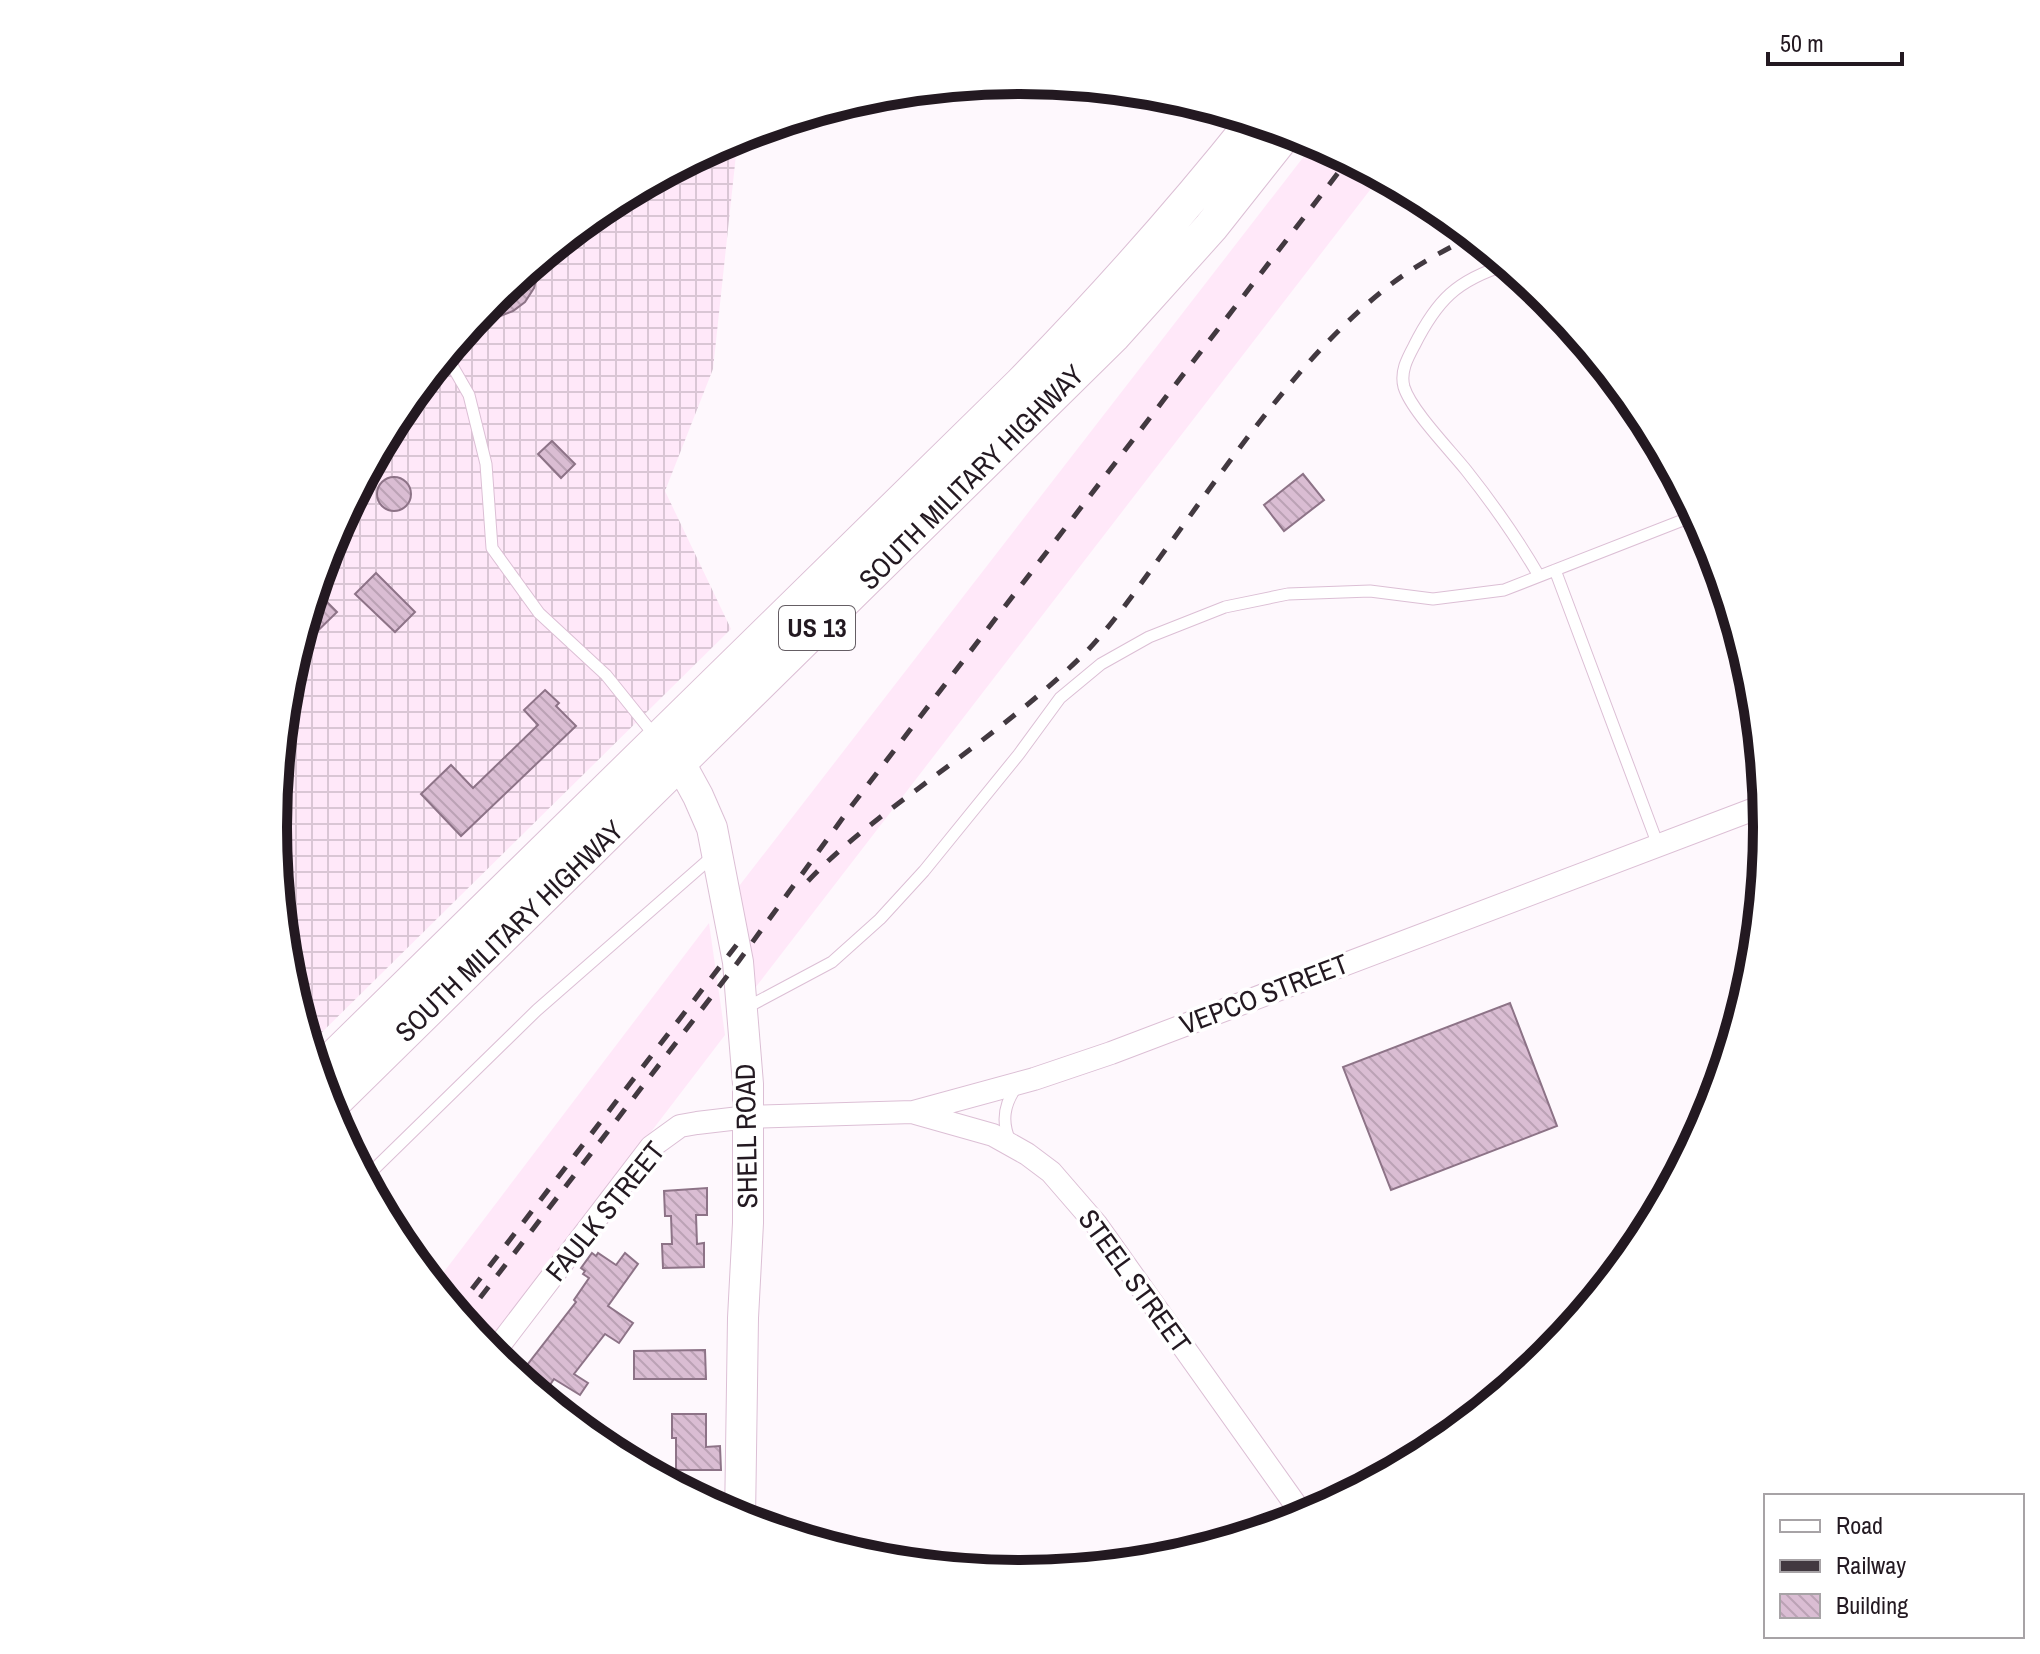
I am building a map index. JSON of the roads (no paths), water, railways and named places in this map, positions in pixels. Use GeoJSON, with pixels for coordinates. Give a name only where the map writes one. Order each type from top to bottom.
{"type":"FeatureCollection","features":[{"type":"Feature","properties":{"kind":"main road","name":"SOUTH MILITARY HIGHWAY"},"geometry":{"type":"LineString","coordinates":[[339,1097],[1083,321],[1182,212],[1247,130]]}},
{"type":"Feature","properties":{"kind":"main road","name":"SOUTH MILITARY HIGHWAY"},"geometry":{"type":"LineString","coordinates":[[327,1065],[669,751],[1113,336],[1211,227],[1279,142]]}},
{"type":"Feature","properties":{"kind":"street","name":"SHELL ROAD"},"geometry":{"type":"LineString","coordinates":[[669,751],[698,796],[712,828],[738,962],[748,1117],[740,1504]]}},
{"type":"Feature","properties":{"kind":"street","name":"VEPCO STREET"},"geometry":{"type":"LineString","coordinates":[[748,1117],[913,1112],[1020,1082],[1111,1053],[1752,810]]}},
{"type":"Feature","properties":{"kind":"street","name":"STEEL STREET"},"geometry":{"type":"LineString","coordinates":[[913,1112],[955,1122],[1012,1145],[1051,1172],[1096,1224],[1296,1506]]}},
{"type":"Feature","properties":{"kind":"street","name":"FAULK STREET"},"geometry":{"type":"LineString","coordinates":[[501,1344],[651,1147],[680,1126],[748,1117]]}},
{"type":"Feature","properties":{"kind":"lane"},"geometry":{"type":"LineString","coordinates":[[1494,269],[1458,286],[1440,301],[1404,365],[1404,387],[1420,412],[1509,525],[1539,576]]}},
{"type":"Feature","properties":{"kind":"lane"},"geometry":{"type":"LineString","coordinates":[[452,365],[469,395],[486,464],[492,548],[539,613],[606,675],[669,751]]}},
{"type":"Feature","properties":{"kind":"lane"},"geometry":{"type":"LineString","coordinates":[[741,1010],[832,962],[880,919],[924,871],[1060,698],[1101,664],[1137,644],[1225,607],[1288,594],[1370,591],[1433,599],[1504,590],[1685,519]]}},
{"type":"Feature","properties":{"kind":"lane"},"geometry":{"type":"LineString","coordinates":[[1555,570],[1658,845]]}},
{"type":"Feature","properties":{"kind":"lane"},"geometry":{"type":"LineString","coordinates":[[373,1170],[537,1010],[716,853]]}},
{"type":"Feature","properties":{"kind":"lane"},"geometry":{"type":"LineString","coordinates":[[1012,1145],[1003,1126],[1011,1095],[1020,1082]]}},
{"type":"Feature","properties":{"kind":"railway"},"geometry":{"type":"LineString","coordinates":[[470,1311],[738,962],[850,808],[1341,169]]}},
{"type":"Feature","properties":{"kind":"railway"},"geometry":{"type":"LineString","coordinates":[[808,881],[861,832],[1006,722],[1088,650],[1128,601],[1271,407],[1330,339],[1394,282],[1461,242]]}},
{"type":"Feature","properties":{"kind":"railway"},"geometry":{"type":"LineString","coordinates":[[472,1289],[738,943]]}}]}
